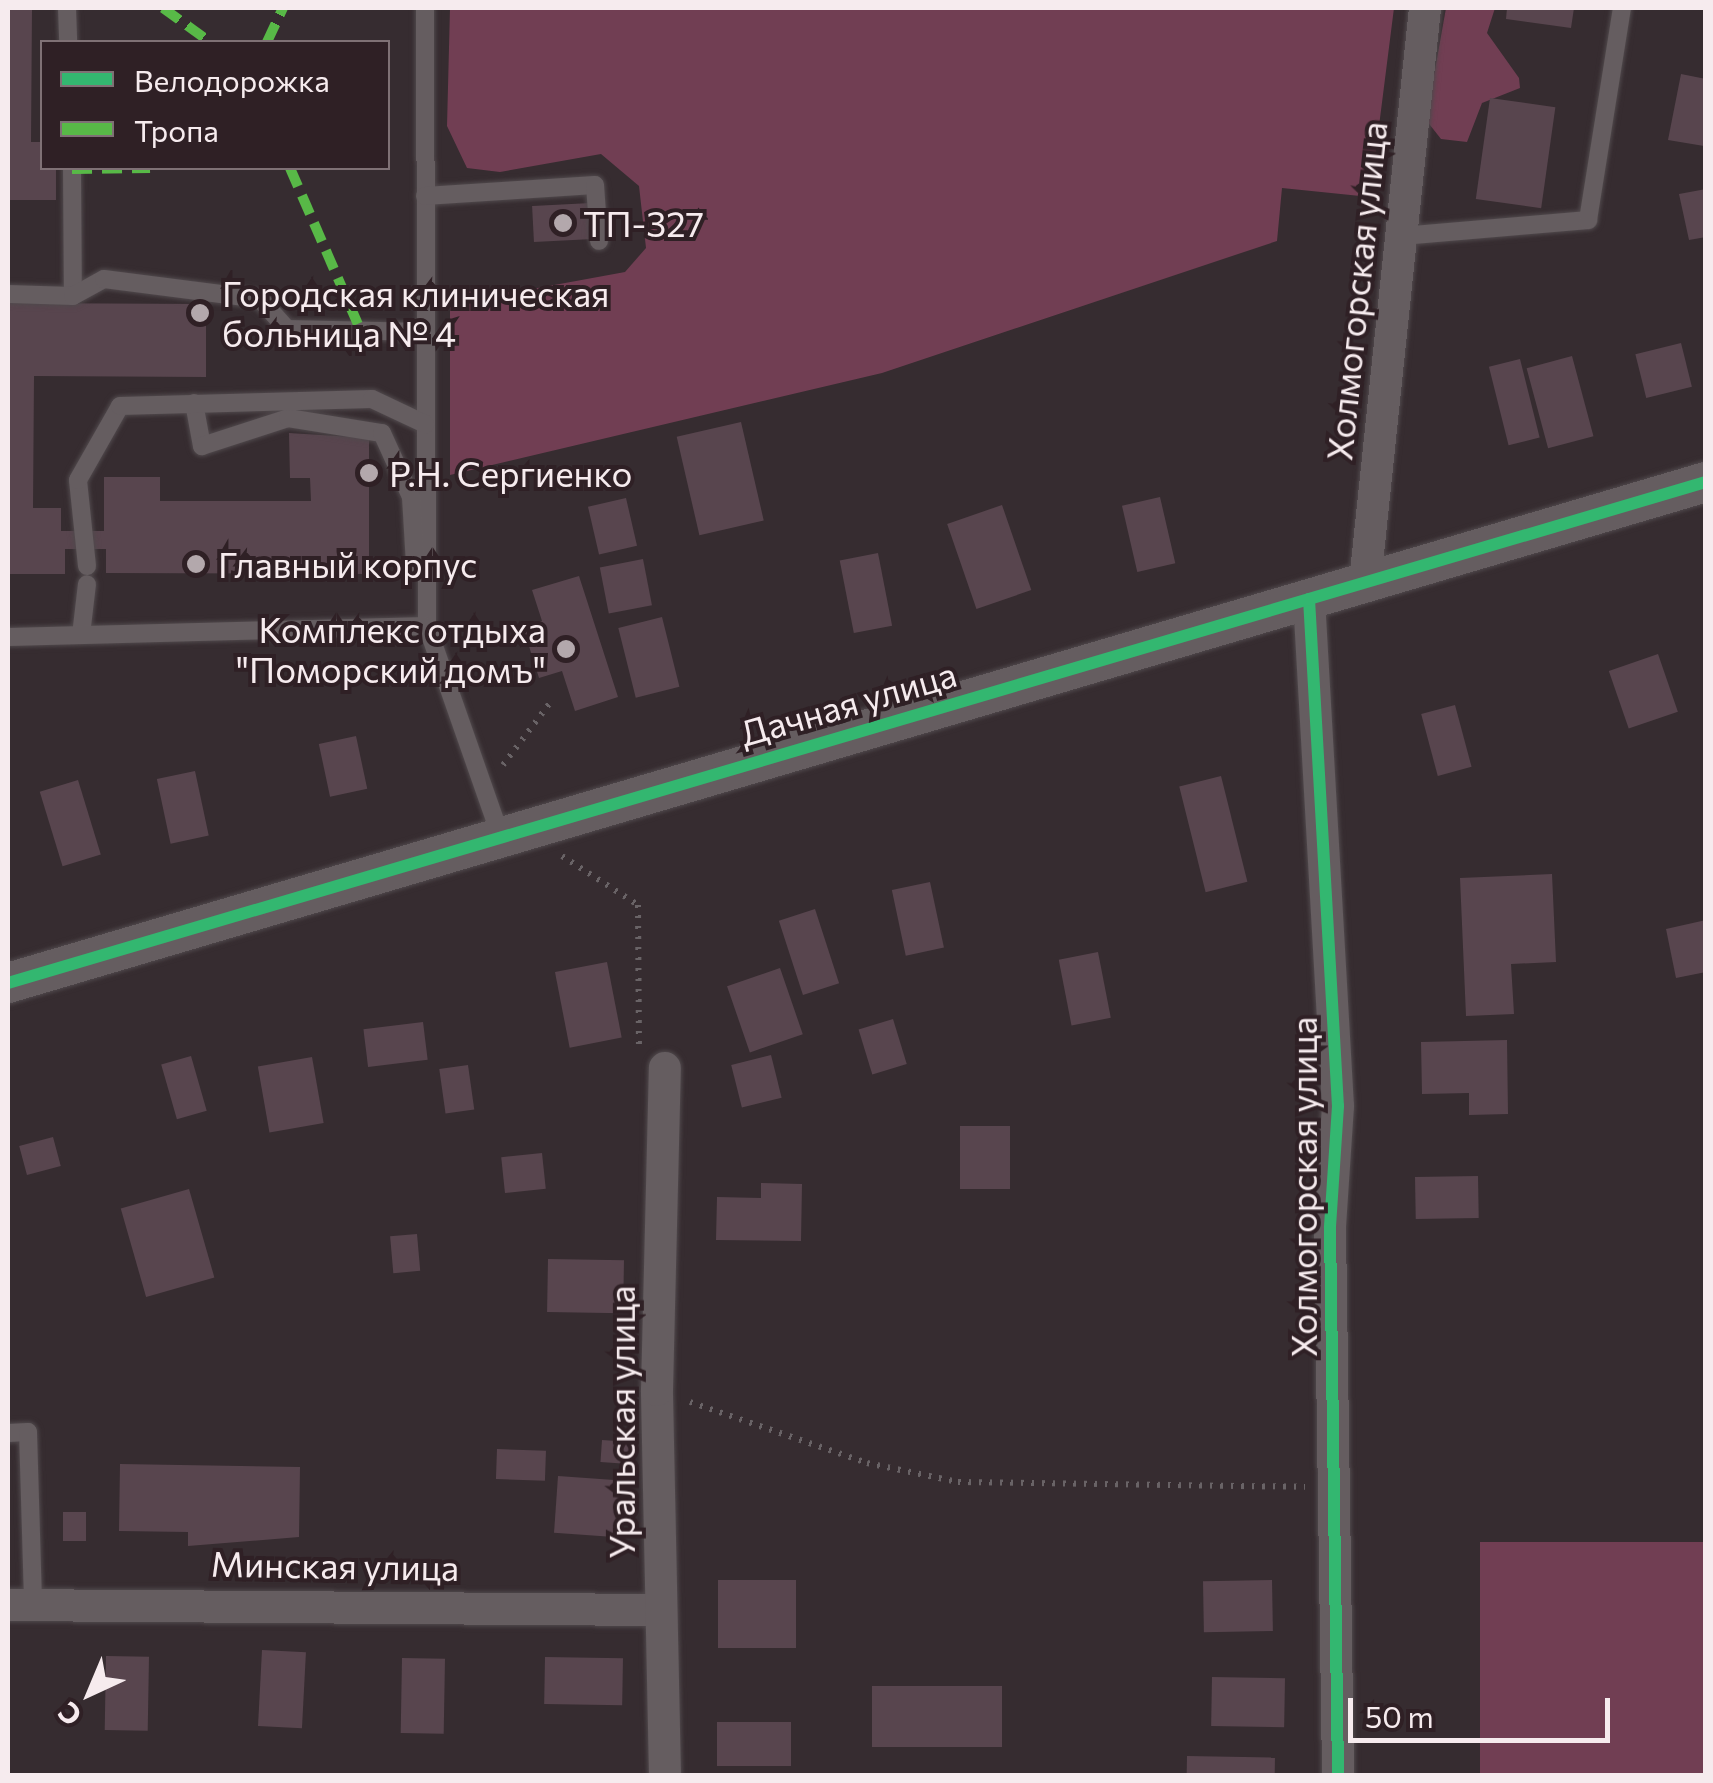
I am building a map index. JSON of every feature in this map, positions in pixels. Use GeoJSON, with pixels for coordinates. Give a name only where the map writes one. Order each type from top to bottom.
{"type":"FeatureCollection","features":[{"type":"Feature","properties":{"kind":"street","name":"Холмогорская улица"},"geometry":{"type":"LineString","coordinates":[[1366,582],[1425,8]]}},
{"type":"Feature","properties":{"kind":"street","name":"Дачная улица"},"geometry":{"type":"LineString","coordinates":[[8,984],[1706,482]]}},
{"type":"Feature","properties":{"kind":"street","name":"Холмогорская улица"},"geometry":{"type":"LineString","coordinates":[[1309,599],[1338,1106],[1330,1228],[1338,1776]]}},
{"type":"Feature","properties":{"kind":"street","name":"Уральская улица"},"geometry":{"type":"LineString","coordinates":[[665,1776],[657,1390],[666,1068]]}},
{"type":"Feature","properties":{"kind":"street","name":"Минская улица"},"geometry":{"type":"LineString","coordinates":[[20,1605],[662,1610]]}},
{"type":"Feature","properties":{"kind":"lane"},"geometry":{"type":"LineString","coordinates":[[67,8],[68,40]]}},
{"type":"Feature","properties":{"kind":"lane"},"geometry":{"type":"LineString","coordinates":[[425,8],[427,626],[501,836]]}},
{"type":"Feature","properties":{"kind":"lane"},"geometry":{"type":"LineString","coordinates":[[1402,236],[1588,220],[1622,8]]}},
{"type":"Feature","properties":{"kind":"lane"},"geometry":{"type":"LineString","coordinates":[[72,170],[73,296]]}},
{"type":"Feature","properties":{"kind":"lane"},"geometry":{"type":"LineString","coordinates":[[426,196],[595,186],[599,241]]}},
{"type":"Feature","properties":{"kind":"lane"},"geometry":{"type":"LineString","coordinates":[[8,294],[73,296],[104,279],[260,298],[287,330],[426,332]]}},
{"type":"Feature","properties":{"kind":"lane"},"geometry":{"type":"LineString","coordinates":[[81,636],[87,575],[78,480],[120,406],[372,400],[425,424]]}},
{"type":"Feature","properties":{"kind":"lane"},"geometry":{"type":"LineString","coordinates":[[194,403],[202,446],[288,418],[382,433],[411,497],[415,572],[426,584]]}},
{"type":"Feature","properties":{"kind":"lane"},"geometry":{"type":"LineString","coordinates":[[8,637],[427,626]]}},
{"type":"Feature","properties":{"kind":"lane"},"geometry":{"type":"LineString","coordinates":[[8,1434],[28,1432],[20,1605]]}},
{"type":"Feature","properties":{"kind":"path"},"geometry":{"type":"LineString","coordinates":[[502,781],[499,770],[553,700]]}},
{"type":"Feature","properties":{"kind":"path"},"geometry":{"type":"LineString","coordinates":[[657,1390],[867,1463],[958,1482],[1336,1488]]}},
{"type":"Feature","properties":{"kind":"shaded area"},"geometry":{"type":"Polygon","coordinates":[[[450,8],[1394,8],[1370,197],[1282,188],[1277,241],[882,373],[450,475],[450,291],[516,292],[625,272],[646,248],[639,186],[601,154],[500,172],[467,168],[447,126],[450,8]]]}},
{"type":"Feature","properties":{"kind":"shaded area"},"geometry":{"type":"Polygon","coordinates":[[[1446,8],[1495,8],[1487,33],[1519,78],[1520,88],[1482,103],[1467,142],[1441,139],[1426,120],[1446,8]]]}},
{"type":"Feature","properties":{"kind":"shaded area"},"geometry":{"type":"Polygon","coordinates":[[[1480,1542],[1705,1542],[1705,1775],[1480,1775],[1480,1542]]]}},
{"type":"Feature","properties":{"kind":"building"},"geometry":{"type":"Polygon","coordinates":[[[8,8],[32,8],[31,142],[40,142],[40,170],[56,170],[56,200],[8,200],[8,8]]]}},
{"type":"Feature","properties":{"kind":"building"},"geometry":{"type":"Polygon","coordinates":[[[1507,8],[1574,8],[1571,28],[1506,19],[1507,8]]]}},
{"type":"Feature","properties":{"kind":"building"},"geometry":{"type":"Polygon","coordinates":[[[1681,74],[1706,79],[1704,146],[1668,140],[1681,74]]]}},
{"type":"Feature","properties":{"kind":"building"},"geometry":{"type":"Polygon","coordinates":[[[1490,98],[1555,107],[1541,208],[1476,199],[1490,98]]]}},
{"type":"Feature","properties":{"kind":"building"},"geometry":{"type":"Polygon","coordinates":[[[1706,189],[1706,237],[1689,240],[1679,194],[1706,189]]]}},
{"type":"Feature","properties":{"kind":"building","name":"ТП-327"},"geometry":{"type":"Polygon","coordinates":[[[591,203],[593,239],[534,242],[532,206],[591,203]]]}},
{"type":"Feature","properties":{"kind":"building"},"geometry":{"type":"Polygon","coordinates":[[[8,303],[206,304],[206,377],[34,376],[33,508],[61,508],[61,531],[104,531],[104,477],[160,477],[160,501],[311,501],[310,478],[290,478],[289,433],[369,438],[369,574],[106,573],[106,549],[65,549],[65,574],[8,574],[8,303]]]}},
{"type":"Feature","properties":{"kind":"building"},"geometry":{"type":"Polygon","coordinates":[[[1681,343],[1692,387],[1646,398],[1635,354],[1681,343]]]}},
{"type":"Feature","properties":{"kind":"building"},"geometry":{"type":"Polygon","coordinates":[[[1572,356],[1593,436],[1548,448],[1527,368],[1572,356]]]}},
{"type":"Feature","properties":{"kind":"building"},"geometry":{"type":"Polygon","coordinates":[[[1520,359],[1540,438],[1509,445],[1489,367],[1520,359]]]}},
{"type":"Feature","properties":{"kind":"building"},"geometry":{"type":"Polygon","coordinates":[[[741,422],[764,520],[699,535],[677,437],[741,422]]]}},
{"type":"Feature","properties":{"kind":"building"},"geometry":{"type":"Polygon","coordinates":[[[1160,497],[1175,563],[1137,572],[1122,506],[1160,497]]]}},
{"type":"Feature","properties":{"kind":"building"},"geometry":{"type":"Polygon","coordinates":[[[626,498],[637,546],[599,555],[588,507],[626,498]]]}},
{"type":"Feature","properties":{"kind":"building"},"geometry":{"type":"Polygon","coordinates":[[[1002,505],[1031,590],[976,609],[947,524],[1002,505]]]}},
{"type":"Feature","properties":{"kind":"building"},"geometry":{"type":"Polygon","coordinates":[[[878,553],[892,626],[854,633],[840,560],[878,553]]]}},
{"type":"Feature","properties":{"kind":"building"},"geometry":{"type":"Polygon","coordinates":[[[643,559],[652,605],[609,614],[600,567],[643,559]]]}},
{"type":"Feature","properties":{"kind":"building","name":"Комплекс отдыха \"Поморский домъ\""},"geometry":{"type":"Polygon","coordinates":[[[579,576],[618,697],[575,711],[562,671],[539,678],[523,627],[542,621],[532,590],[579,576]]]}},
{"type":"Feature","properties":{"kind":"building"},"geometry":{"type":"Polygon","coordinates":[[[662,617],[679,687],[636,698],[618,628],[662,617]]]}},
{"type":"Feature","properties":{"kind":"building"},"geometry":{"type":"Polygon","coordinates":[[[1658,654],[1678,712],[1629,729],[1609,671],[1658,654]]]}},
{"type":"Feature","properties":{"kind":"building"},"geometry":{"type":"Polygon","coordinates":[[[1455,705],[1472,767],[1438,776],[1421,714],[1455,705]]]}},
{"type":"Feature","properties":{"kind":"building"},"geometry":{"type":"Polygon","coordinates":[[[356,736],[367,789],[330,797],[319,744],[356,736]]]}},
{"type":"Feature","properties":{"kind":"building"},"geometry":{"type":"Polygon","coordinates":[[[195,771],[209,836],[171,844],[157,779],[195,771]]]}},
{"type":"Feature","properties":{"kind":"building"},"geometry":{"type":"Polygon","coordinates":[[[1221,776],[1247,882],[1206,892],[1179,786],[1221,776]]]}},
{"type":"Feature","properties":{"kind":"building"},"geometry":{"type":"Polygon","coordinates":[[[78,780],[101,855],[63,866],[40,792],[78,780]]]}},
{"type":"Feature","properties":{"kind":"building"},"geometry":{"type":"Polygon","coordinates":[[[1552,874],[1556,962],[1511,964],[1514,1014],[1466,1016],[1460,878],[1552,874]]]}},
{"type":"Feature","properties":{"kind":"building"},"geometry":{"type":"Polygon","coordinates":[[[930,882],[944,948],[906,956],[892,890],[930,882]]]}},
{"type":"Feature","properties":{"kind":"building"},"geometry":{"type":"Polygon","coordinates":[[[815,909],[839,983],[803,995],[779,921],[815,909]]]}},
{"type":"Feature","properties":{"kind":"building"},"geometry":{"type":"Polygon","coordinates":[[[1706,920],[1706,972],[1676,978],[1666,929],[1706,920]]]}},
{"type":"Feature","properties":{"kind":"building"},"geometry":{"type":"Polygon","coordinates":[[[1098,952],[1111,1018],[1072,1025],[1059,960],[1098,952]]]}},
{"type":"Feature","properties":{"kind":"building"},"geometry":{"type":"Polygon","coordinates":[[[607,962],[622,1038],[570,1048],[555,972],[607,962]]]}},
{"type":"Feature","properties":{"kind":"building"},"geometry":{"type":"Polygon","coordinates":[[[780,968],[803,1034],[750,1052],[727,986],[780,968]]]}},
{"type":"Feature","properties":{"kind":"building"},"geometry":{"type":"Polygon","coordinates":[[[893,1019],[907,1064],[872,1074],[859,1030],[893,1019]]]}},
{"type":"Feature","properties":{"kind":"building"},"geometry":{"type":"Polygon","coordinates":[[[423,1022],[428,1060],[368,1067],[363,1029],[423,1022]]]}},
{"type":"Feature","properties":{"kind":"building"},"geometry":{"type":"Polygon","coordinates":[[[1507,1040],[1508,1114],[1469,1115],[1469,1093],[1422,1094],[1421,1042],[1507,1040]]]}},
{"type":"Feature","properties":{"kind":"building"},"geometry":{"type":"Polygon","coordinates":[[[771,1055],[782,1098],[742,1108],[731,1065],[771,1055]]]}},
{"type":"Feature","properties":{"kind":"building"},"geometry":{"type":"Polygon","coordinates":[[[191,1056],[207,1111],[177,1119],[161,1065],[191,1056]]]}},
{"type":"Feature","properties":{"kind":"building"},"geometry":{"type":"Polygon","coordinates":[[[312,1057],[324,1123],[269,1133],[258,1067],[312,1057]]]}},
{"type":"Feature","properties":{"kind":"building"},"geometry":{"type":"Polygon","coordinates":[[[468,1065],[474,1110],[446,1114],[439,1069],[468,1065]]]}},
{"type":"Feature","properties":{"kind":"building"},"geometry":{"type":"Polygon","coordinates":[[[960,1126],[1010,1126],[1010,1189],[960,1189],[960,1126]]]}},
{"type":"Feature","properties":{"kind":"building"},"geometry":{"type":"Polygon","coordinates":[[[53,1137],[61,1166],[27,1175],[19,1146],[53,1137]]]}},
{"type":"Feature","properties":{"kind":"building"},"geometry":{"type":"Polygon","coordinates":[[[542,1153],[546,1189],[505,1193],[501,1157],[542,1153]]]}},
{"type":"Feature","properties":{"kind":"building"},"geometry":{"type":"Polygon","coordinates":[[[1478,1176],[1479,1218],[1416,1219],[1415,1177],[1478,1176]]]}},
{"type":"Feature","properties":{"kind":"building"},"geometry":{"type":"Polygon","coordinates":[[[761,1183],[802,1184],[801,1241],[716,1240],[717,1197],[761,1198],[761,1183]]]}},
{"type":"Feature","properties":{"kind":"building"},"geometry":{"type":"Polygon","coordinates":[[[189,1189],[214,1277],[146,1297],[121,1209],[189,1189]]]}},
{"type":"Feature","properties":{"kind":"building"},"geometry":{"type":"Polygon","coordinates":[[[417,1234],[420,1271],[393,1273],[390,1236],[417,1234]]]}},
{"type":"Feature","properties":{"kind":"building"},"geometry":{"type":"Polygon","coordinates":[[[548,1259],[624,1260],[623,1313],[547,1312],[548,1259]]]}},
{"type":"Feature","properties":{"kind":"building"},"geometry":{"type":"Polygon","coordinates":[[[602,1440],[634,1442],[632,1464],[600,1462],[602,1440]]]}},
{"type":"Feature","properties":{"kind":"building"},"geometry":{"type":"Polygon","coordinates":[[[497,1449],[546,1451],[545,1481],[496,1479],[497,1449]]]}},
{"type":"Feature","properties":{"kind":"building"},"geometry":{"type":"Polygon","coordinates":[[[120,1464],[300,1467],[299,1537],[188,1546],[188,1532],[119,1531],[120,1464]]]}},
{"type":"Feature","properties":{"kind":"building"},"geometry":{"type":"Polygon","coordinates":[[[558,1476],[625,1481],[621,1538],[554,1533],[558,1476]]]}},
{"type":"Feature","properties":{"kind":"building"},"geometry":{"type":"Polygon","coordinates":[[[63,1512],[86,1512],[86,1541],[63,1541],[63,1512]]]}},
{"type":"Feature","properties":{"kind":"building"},"geometry":{"type":"Polygon","coordinates":[[[718,1580],[796,1580],[796,1648],[718,1648],[718,1580]]]}},
{"type":"Feature","properties":{"kind":"building"},"geometry":{"type":"Polygon","coordinates":[[[1272,1580],[1273,1631],[1204,1632],[1203,1581],[1272,1580]]]}},
{"type":"Feature","properties":{"kind":"building"},"geometry":{"type":"Polygon","coordinates":[[[262,1650],[306,1652],[302,1728],[258,1726],[262,1650]]]}},
{"type":"Feature","properties":{"kind":"building"},"geometry":{"type":"Polygon","coordinates":[[[106,1656],[149,1657],[148,1731],[105,1730],[106,1656]]]}},
{"type":"Feature","properties":{"kind":"building"},"geometry":{"type":"Polygon","coordinates":[[[545,1657],[623,1658],[622,1705],[544,1704],[545,1657]]]}},
{"type":"Feature","properties":{"kind":"building"},"geometry":{"type":"Polygon","coordinates":[[[402,1658],[445,1659],[444,1734],[401,1733],[402,1658]]]}},
{"type":"Feature","properties":{"kind":"building"},"geometry":{"type":"Polygon","coordinates":[[[1212,1677],[1285,1678],[1284,1727],[1211,1726],[1212,1677]]]}},
{"type":"Feature","properties":{"kind":"building"},"geometry":{"type":"Polygon","coordinates":[[[872,1686],[1002,1686],[1002,1747],[872,1747],[872,1686]]]}},
{"type":"Feature","properties":{"kind":"building"},"geometry":{"type":"Polygon","coordinates":[[[717,1722],[791,1722],[791,1766],[717,1766],[717,1722]]]}},
{"type":"Feature","properties":{"kind":"building"},"geometry":{"type":"Polygon","coordinates":[[[1187,1756],[1275,1758],[1275,1776],[1187,1776],[1187,1756]]]}},
{"type":"Feature","properties":{"kind":"marked path"},"geometry":{"type":"LineString","coordinates":[[163,8],[207,40]]}},
{"type":"Feature","properties":{"kind":"marked path"},"geometry":{"type":"LineString","coordinates":[[268,40],[283,8]]}},
{"type":"Feature","properties":{"kind":"marked path"},"geometry":{"type":"LineString","coordinates":[[291,170],[361,331]]}},
{"type":"Feature","properties":{"kind":"cycle path"},"geometry":{"type":"LineString","coordinates":[[8,983],[1706,482]]}},
{"type":"Feature","properties":{"kind":"cycle path"},"geometry":{"type":"LineString","coordinates":[[1309,599],[1338,1106],[1330,1228],[1338,1776]]}},
{"type":"Feature","properties":{"kind":"place","name":"ТП-327"},"geometry":{"type":"Point","coordinates":[563,223]}},
{"type":"Feature","properties":{"kind":"place","name":"Городская клиническая больница № 4"},"geometry":{"type":"Point","coordinates":[200,313]}},
{"type":"Feature","properties":{"kind":"place","name":"Р.Н. Сергиенко"},"geometry":{"type":"Point","coordinates":[369,473]}},
{"type":"Feature","properties":{"kind":"place","name":"Главный корпус"},"geometry":{"type":"Point","coordinates":[196,564]}},
{"type":"Feature","properties":{"kind":"place","name":"Комплекс отдыха \"Поморский домъ\""},"geometry":{"type":"Point","coordinates":[566,649]}}]}
